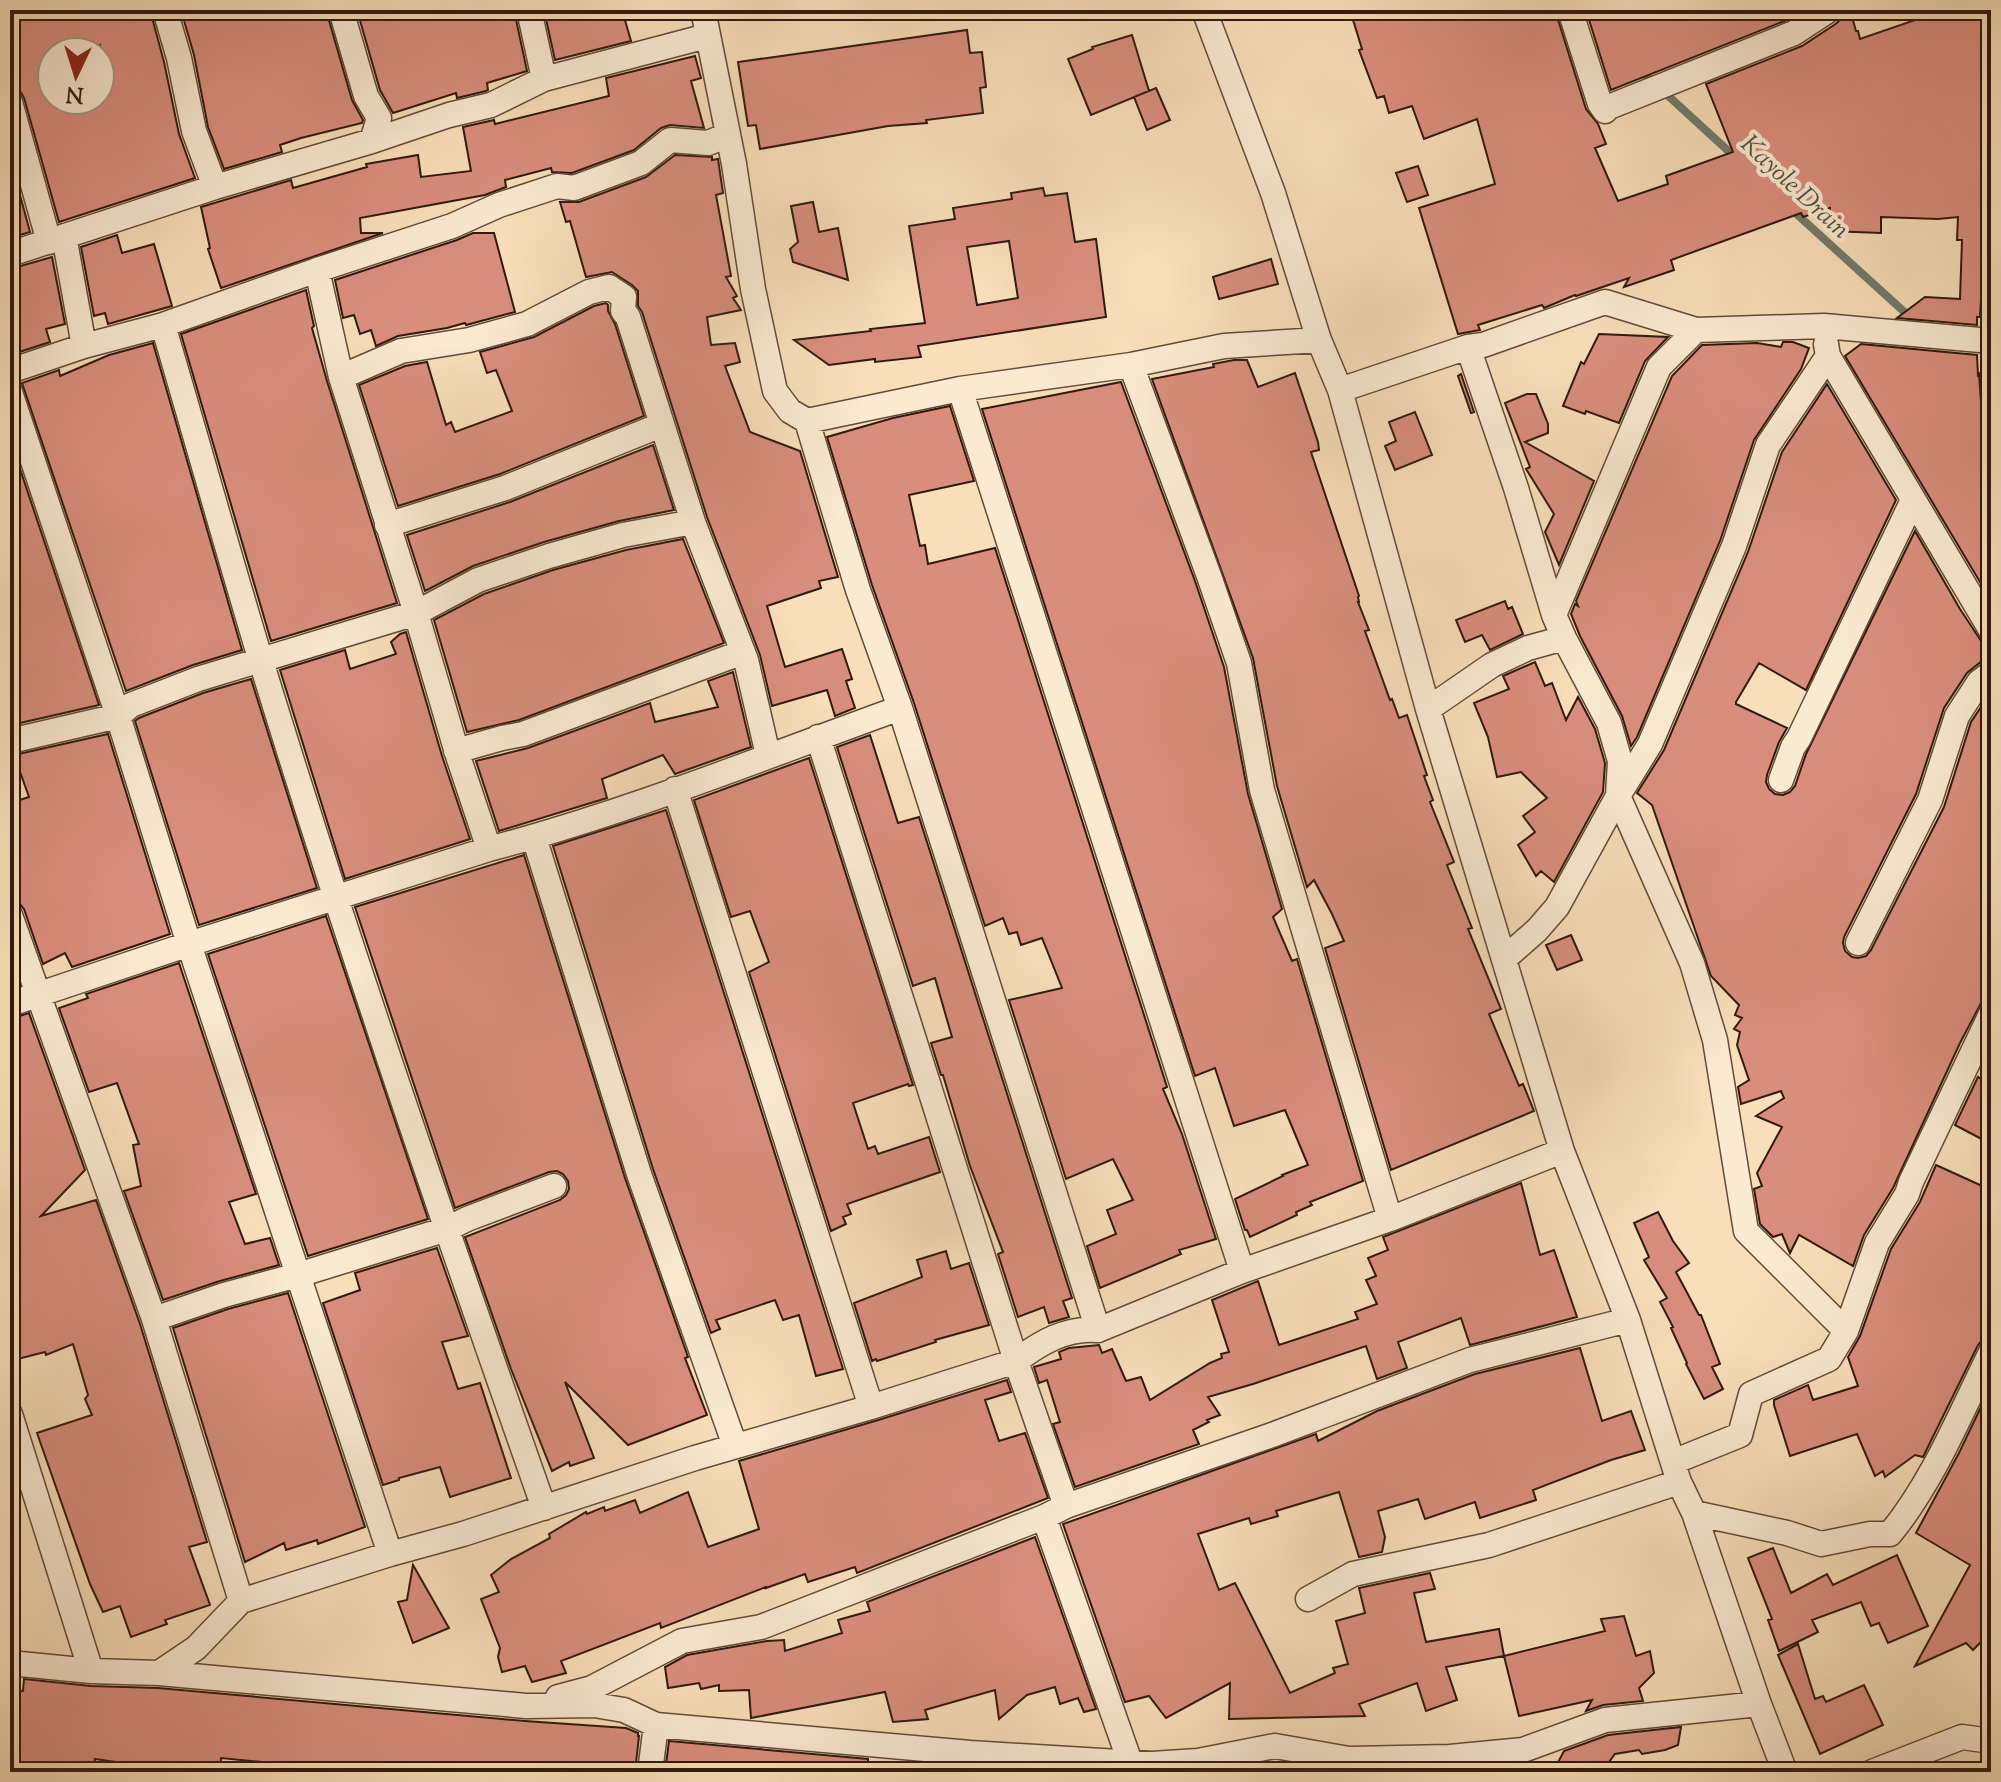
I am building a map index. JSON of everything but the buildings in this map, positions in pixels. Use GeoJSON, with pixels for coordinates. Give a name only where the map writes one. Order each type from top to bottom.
{"type":"FeatureCollection","features":[{"type":"Feature","properties":{"kind":"street"},"geometry":{"type":"LineString","coordinates":[[165,10],[179,58],[194,131],[215,187]]}},
{"type":"Feature","properties":{"kind":"street"},"geometry":{"type":"LineString","coordinates":[[341,10],[366,96],[379,118],[372,141]]}},
{"type":"Feature","properties":{"kind":"street"},"geometry":{"type":"LineString","coordinates":[[529,10],[544,79]]}},
{"type":"Feature","properties":{"kind":"street"},"geometry":{"type":"LineString","coordinates":[[703,10],[734,164],[753,289],[775,391],[790,411],[807,421],[960,389],[1131,365],[1224,346],[1319,340]]}},
{"type":"Feature","properties":{"kind":"street"},"geometry":{"type":"LineString","coordinates":[[1204,10],[1273,193],[1319,340],[1340,390],[1428,709],[1562,1151],[1628,1320],[1676,1472],[1694,1513],[1785,1772]]}},
{"type":"Feature","properties":{"kind":"street"},"geometry":{"type":"LineString","coordinates":[[1570,10],[1600,104],[1605,111],[1794,33],[1829,10]]}},
{"type":"Feature","properties":{"kind":"street"},"geometry":{"type":"LineString","coordinates":[[1794,33],[1817,10]]}},
{"type":"Feature","properties":{"kind":"street"},"geometry":{"type":"LineString","coordinates":[[10,254],[215,187],[491,105],[544,79],[707,36]]}},
{"type":"Feature","properties":{"kind":"street"},"geometry":{"type":"LineString","coordinates":[[10,102],[56,239],[84,346]]}},
{"type":"Feature","properties":{"kind":"street"},"geometry":{"type":"LineString","coordinates":[[10,371],[84,346],[163,325],[452,226],[543,190],[557,186],[574,188],[641,163],[670,140],[708,143],[728,135]]}},
{"type":"Feature","properties":{"kind":"street"},"geometry":{"type":"LineString","coordinates":[[317,270],[341,377],[489,849]]}},
{"type":"Feature","properties":{"kind":"street"},"geometry":{"type":"LineString","coordinates":[[341,377],[401,351],[469,340],[527,324],[589,292],[609,287],[624,297],[623,311],[628,317],[693,522],[743,652],[768,755]]}},
{"type":"Feature","properties":{"kind":"street"},"geometry":{"type":"LineString","coordinates":[[1340,390],[1605,302],[1696,330],[1824,326],[1991,341]]}},
{"type":"Feature","properties":{"kind":"street"},"geometry":{"type":"LineString","coordinates":[[163,325],[261,660],[337,898],[544,1508]]}},
{"type":"Feature","properties":{"kind":"street"},"geometry":{"type":"LineString","coordinates":[[1824,326],[1828,356],[1991,629]]}},
{"type":"Feature","properties":{"kind":"street"},"geometry":{"type":"LineString","coordinates":[[1554,615],[1659,367],[1696,330]]}},
{"type":"Feature","properties":{"kind":"street"},"geometry":{"type":"LineString","coordinates":[[1468,347],[1516,488],[1554,615],[1609,723],[1620,761],[1618,796],[1692,963],[1715,1040],[1746,1231],[1846,1331]]}},
{"type":"Feature","properties":{"kind":"street"},"geometry":{"type":"LineString","coordinates":[[1504,959],[1537,930],[1557,907],[1650,744],[1734,546],[1768,445],[1828,356]]}},
{"type":"Feature","properties":{"kind":"street"},"geometry":{"type":"LineString","coordinates":[[1131,365],[1239,663],[1262,790],[1390,1219]]}},
{"type":"Feature","properties":{"kind":"street"},"geometry":{"type":"LineString","coordinates":[[960,389],[1242,1271]]}},
{"type":"Feature","properties":{"kind":"street"},"geometry":{"type":"LineString","coordinates":[[10,392],[390,1554]]}},
{"type":"Feature","properties":{"kind":"street"},"geometry":{"type":"LineString","coordinates":[[807,421],[858,590],[900,708],[1098,1330]]}},
{"type":"Feature","properties":{"kind":"street"},"geometry":{"type":"LineString","coordinates":[[387,525],[505,488],[661,425]]}},
{"type":"Feature","properties":{"kind":"street"},"geometry":{"type":"LineString","coordinates":[[1781,780],[1793,747],[1913,500]]}},
{"type":"Feature","properties":{"kind":"street"},"geometry":{"type":"LineString","coordinates":[[10,741],[118,716],[131,705],[198,679],[416,613],[478,580],[549,556],[623,535],[693,522]]}},
{"type":"Feature","properties":{"kind":"street"},"geometry":{"type":"LineString","coordinates":[[1428,709],[1492,665],[1528,648],[1564,638]]}},
{"type":"Feature","properties":{"kind":"street"},"geometry":{"type":"LineString","coordinates":[[456,751],[523,734],[743,652]]}},
{"type":"Feature","properties":{"kind":"street"},"geometry":{"type":"LineString","coordinates":[[1858,943],[1930,800],[1957,716],[1979,682],[1991,673]]}},
{"type":"Feature","properties":{"kind":"street"},"geometry":{"type":"LineString","coordinates":[[10,1004],[189,944],[534,837],[900,708]]}},
{"type":"Feature","properties":{"kind":"street"},"geometry":{"type":"LineString","coordinates":[[818,737],[1016,1361],[1055,1512],[1130,1762]]}},
{"type":"Feature","properties":{"kind":"street"},"geometry":{"type":"LineString","coordinates":[[675,789],[871,1407]]}},
{"type":"Feature","properties":{"kind":"street"},"geometry":{"type":"LineString","coordinates":[[534,837],[639,1174],[735,1446]]}},
{"type":"Feature","properties":{"kind":"street"},"geometry":{"type":"LineString","coordinates":[[10,915],[154,1319],[241,1601]]}},
{"type":"Feature","properties":{"kind":"street"},"geometry":{"type":"LineString","coordinates":[[1308,1599],[1353,1574],[1489,1545],[1676,1472],[1740,1435],[1751,1394],[1829,1359],[1846,1331],[1877,1243],[1907,1194],[1991,1014]]}},
{"type":"Feature","properties":{"kind":"street"},"geometry":{"type":"LineString","coordinates":[[159,1673],[196,1648],[241,1601],[1016,1361],[1058,1335],[1085,1329],[1098,1330],[1242,1271],[1390,1219],[1562,1151]]}},
{"type":"Feature","properties":{"kind":"street"},"geometry":{"type":"LineString","coordinates":[[154,1319],[447,1229],[554,1186]]}},
{"type":"Feature","properties":{"kind":"street"},"geometry":{"type":"LineString","coordinates":[[526,1706],[592,1688],[682,1641],[761,1627],[1055,1512],[1470,1360],[1628,1320]]}},
{"type":"Feature","properties":{"kind":"street"},"geometry":{"type":"LineString","coordinates":[[1694,1513],[1787,1533],[1821,1544],[1870,1534],[1890,1534],[1927,1482],[1991,1352]]}},
{"type":"Feature","properties":{"kind":"street"},"geometry":{"type":"LineString","coordinates":[[10,1414],[91,1671]]}},
{"type":"Feature","properties":{"kind":"street"},"geometry":{"type":"LineString","coordinates":[[10,1663],[91,1671],[159,1673],[526,1706],[594,1705],[624,1710],[656,1725],[969,1762],[1152,1764],[1198,1761],[1275,1746],[1349,1759],[1450,1757],[1523,1750],[1605,1720],[1759,1704]]}},
{"type":"Feature","properties":{"kind":"street"},"geometry":{"type":"LineString","coordinates":[[650,1772],[656,1725]]}},
{"type":"Feature","properties":{"kind":"street"},"geometry":{"type":"LineString","coordinates":[[1872,1772],[1962,1737],[1991,1741]]}},
{"type":"Feature","properties":{"kind":"waterway","name":"Kayole Drain"},"geometry":{"type":"LineString","coordinates":[[1640,70],[1736,158]]}},
{"type":"Feature","properties":{"kind":"waterway","name":"Kayole Drain"},"geometry":{"type":"LineString","coordinates":[[1790,208],[1922,328]]}},
{"type":"Feature","properties":{"kind":"waterway","name":"Kayole Drain"},"geometry":{"type":"LineString","coordinates":[[1973,376],[1991,392]]}}]}
